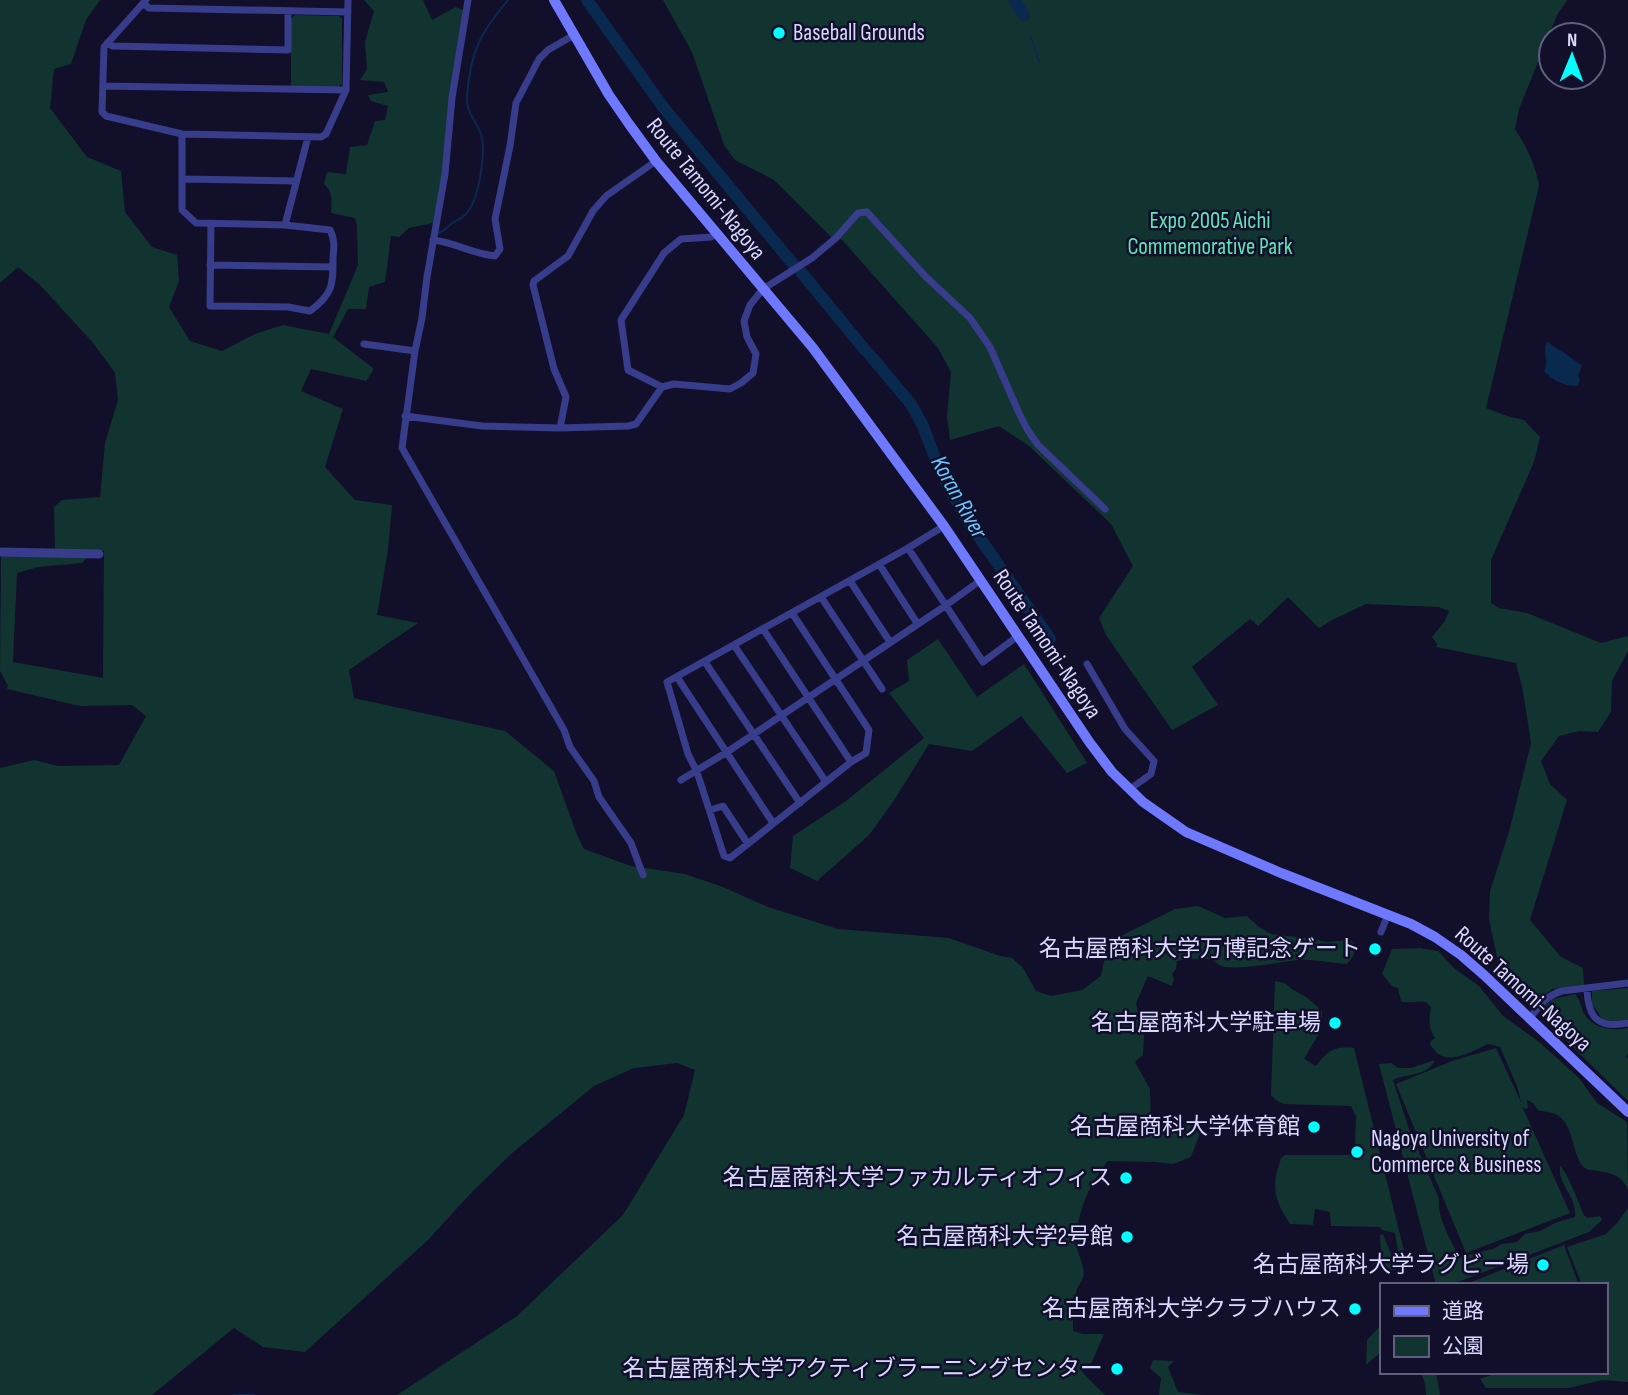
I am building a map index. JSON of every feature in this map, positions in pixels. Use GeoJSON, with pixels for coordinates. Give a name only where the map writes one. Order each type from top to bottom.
{"type":"FeatureCollection","features":[{"type":"Feature","properties":{"kind":"main road","name":"Route Tamomi-Nagoya"},"geometry":{"type":"LineString","coordinates":[[554,0],[610,96],[656,161],[813,348],[944,526],[1112,772],[1143,802],[1197,837],[1388,914],[1435,937],[1461,955],[1628,1112]]}},
{"type":"Feature","properties":{"kind":"street"},"geometry":{"type":"LineString","coordinates":[[260,0],[260,11]]}},
{"type":"Feature","properties":{"kind":"street"},"geometry":{"type":"LineString","coordinates":[[348,0],[348,12],[346,90],[326,134],[321,137],[182,134],[106,116],[102,112],[104,47],[145,1],[149,8],[348,12]]}},
{"type":"Feature","properties":{"kind":"street"},"geometry":{"type":"LineString","coordinates":[[468,0],[452,98],[445,174],[415,351],[402,448],[564,730],[570,747],[594,781],[598,797],[631,843],[643,875]]}},
{"type":"Feature","properties":{"kind":"street"},"geometry":{"type":"LineString","coordinates":[[107,43],[113,46],[288,50],[288,11]]}},
{"type":"Feature","properties":{"kind":"street"},"geometry":{"type":"LineString","coordinates":[[433,240],[495,256],[499,249],[495,219],[516,103],[539,59],[548,50],[574,35]]}},
{"type":"Feature","properties":{"kind":"street"},"geometry":{"type":"LineString","coordinates":[[103,86],[346,90]]}},
{"type":"Feature","properties":{"kind":"street"},"geometry":{"type":"LineString","coordinates":[[182,134],[182,210],[196,223],[285,225],[330,230],[334,237],[333,283],[322,302],[310,311],[288,307],[210,306],[211,225]]}},
{"type":"Feature","properties":{"kind":"street"},"geometry":{"type":"LineString","coordinates":[[285,225],[308,137]]}},
{"type":"Feature","properties":{"kind":"street"},"geometry":{"type":"LineString","coordinates":[[559,428],[566,397],[542,330],[534,281],[568,256],[593,211],[606,196],[656,161]]}},
{"type":"Feature","properties":{"kind":"street"},"geometry":{"type":"LineString","coordinates":[[183,179],[296,181]]}},
{"type":"Feature","properties":{"kind":"street"},"geometry":{"type":"LineString","coordinates":[[405,416],[482,426],[628,426],[635,424],[662,387],[674,384],[730,389],[753,373],[756,354],[747,337],[744,321],[750,305],[764,289],[813,258],[836,238],[858,213],[867,212],[924,275],[970,318],[990,347],[1019,413],[1038,445],[1105,509]]}},
{"type":"Feature","properties":{"kind":"street"},"geometry":{"type":"LineString","coordinates":[[662,387],[628,370],[621,320],[664,253],[681,239],[717,233]]}},
{"type":"Feature","properties":{"kind":"street"},"geometry":{"type":"LineString","coordinates":[[210,265],[333,267]]}},
{"type":"Feature","properties":{"kind":"street"},"geometry":{"type":"LineString","coordinates":[[364,344],[415,351]]}},
{"type":"Feature","properties":{"kind":"street"},"geometry":{"type":"LineString","coordinates":[[792,613],[870,730],[866,753],[730,858],[724,856],[697,772],[688,754],[667,682],[944,526]]}},
{"type":"Feature","properties":{"kind":"street"},"geometry":{"type":"LineString","coordinates":[[908,548],[983,662],[1018,636]]}},
{"type":"Feature","properties":{"kind":"street"},"geometry":{"type":"LineString","coordinates":[[0,552],[99,554]]}},
{"type":"Feature","properties":{"kind":"street"},"geometry":{"type":"LineString","coordinates":[[879,564],[917,624]]}},
{"type":"Feature","properties":{"kind":"street"},"geometry":{"type":"LineString","coordinates":[[681,780],[727,752],[981,580]]}},
{"type":"Feature","properties":{"kind":"street"},"geometry":{"type":"LineString","coordinates":[[850,581],[890,642]]}},
{"type":"Feature","properties":{"kind":"street"},"geometry":{"type":"LineString","coordinates":[[821,597],[882,689]]}},
{"type":"Feature","properties":{"kind":"street"},"geometry":{"type":"LineString","coordinates":[[763,629],[851,762]]}},
{"type":"Feature","properties":{"kind":"street"},"geometry":{"type":"LineString","coordinates":[[734,645],[826,782]]}},
{"type":"Feature","properties":{"kind":"street"},"geometry":{"type":"LineString","coordinates":[[705,662],[800,803]]}},
{"type":"Feature","properties":{"kind":"street"},"geometry":{"type":"LineString","coordinates":[[1087,664],[1125,729],[1154,761],[1151,774],[1130,789]]}},
{"type":"Feature","properties":{"kind":"street"},"geometry":{"type":"LineString","coordinates":[[677,677],[773,823]]}},
{"type":"Feature","properties":{"kind":"street"},"geometry":{"type":"LineString","coordinates":[[710,810],[723,806],[748,844]]}},
{"type":"Feature","properties":{"kind":"street"},"geometry":{"type":"LineString","coordinates":[[1381,932],[1388,914]]}},
{"type":"Feature","properties":{"kind":"street"},"geometry":{"type":"LineString","coordinates":[[1530,1018],[1553,993],[1628,983]]}},
{"type":"Feature","properties":{"kind":"street"},"geometry":{"type":"LineString","coordinates":[[1587,989],[1589,1008],[1597,1020],[1607,1024],[1628,1023]]}},
{"type":"Feature","properties":{"kind":"green space"},"geometry":{"type":"Polygon","coordinates":[[[0,0],[100,0],[86,20],[71,64],[54,69],[50,108],[87,157],[121,171],[125,212],[152,247],[177,255],[179,281],[169,307],[190,341],[222,351],[255,334],[283,325],[329,334],[358,265],[355,218],[331,213],[332,201],[324,184],[327,172],[346,174],[350,147],[367,145],[375,121],[385,120],[388,106],[371,101],[368,95],[388,92],[384,82],[360,80],[367,69],[365,42],[374,11],[364,0],[423,0],[432,20],[456,7],[463,10],[433,223],[409,228],[399,237],[391,236],[385,282],[369,287],[366,309],[348,309],[333,337],[374,369],[366,381],[311,369],[301,391],[343,409],[325,467],[355,500],[392,505],[377,615],[418,623],[349,670],[354,698],[505,731],[554,771],[584,849],[631,866],[685,874],[768,907],[838,929],[949,938],[1012,958],[1023,968],[1036,991],[1051,996],[1082,990],[1101,976],[1105,956],[1119,937],[1175,909],[1198,906],[1225,918],[1247,916],[1271,934],[1326,942],[1350,940],[1357,946],[1347,964],[1297,960],[1234,967],[1223,966],[1211,960],[1194,959],[1177,961],[1172,974],[1172,986],[1148,976],[1136,1003],[1138,1012],[1145,1015],[1143,1055],[1135,1062],[1150,1089],[1151,1123],[1203,1125],[1191,1157],[1173,1164],[1108,1161],[1095,1180],[1081,1212],[1077,1235],[1084,1274],[1074,1302],[1073,1331],[1104,1334],[1092,1362],[1082,1372],[1105,1395],[397,1395],[517,1316],[623,1215],[684,1115],[695,1070],[677,1063],[634,1068],[594,1086],[511,1154],[428,1240],[305,1352],[263,1347],[234,1328],[152,1395],[0,1395],[0,768],[34,760],[58,766],[119,765],[146,716],[132,705],[80,706],[7,689],[0,671],[1,555],[87,557],[82,563],[38,567],[17,573],[13,662],[103,678],[104,551],[55,549],[54,507],[62,500],[100,497],[105,443],[118,400],[115,373],[94,344],[40,285],[18,267],[0,283],[0,0]]]}},
{"type":"Feature","properties":{"kind":"green space","name":"Expo 2005 Aichi Commemorative Park"},"geometry":{"type":"Polygon","coordinates":[[[663,0],[1567,0],[1555,21],[1537,21],[1537,64],[1519,109],[1515,129],[1530,156],[1539,186],[1486,408],[1524,420],[1540,437],[1534,462],[1491,560],[1491,603],[1499,608],[1527,613],[1601,643],[1628,636],[1628,651],[1612,681],[1611,712],[1598,732],[1579,731],[1559,736],[1541,761],[1550,784],[1567,800],[1530,920],[1561,957],[1583,968],[1584,985],[1552,989],[1541,998],[1525,996],[1498,962],[1489,919],[1490,891],[1509,832],[1531,743],[1516,663],[1436,647],[1432,637],[1445,621],[1449,611],[1439,607],[1366,604],[1319,628],[1288,597],[1258,626],[1250,619],[1192,667],[1218,705],[1172,730],[1106,635],[1099,618],[1133,566],[1111,524],[1029,446],[999,426],[950,440],[947,416],[951,372],[938,348],[843,241],[836,235],[833,239],[774,180],[735,160],[724,145],[692,52],[663,0]]]}},
{"type":"Feature","properties":{"kind":"green space"},"geometry":{"type":"Polygon","coordinates":[[[295,15],[339,16],[342,19],[342,84],[338,87],[291,86],[291,19],[295,15]]]}},
{"type":"Feature","properties":{"kind":"green space"},"geometry":{"type":"Polygon","coordinates":[[[938,639],[977,697],[1024,664],[1087,763],[1067,773],[1021,716],[972,751],[929,744],[869,835],[817,881],[790,868],[793,836],[846,801],[924,738],[889,693],[909,681],[907,660],[938,639]]]}},
{"type":"Feature","properties":{"kind":"green space"},"geometry":{"type":"Polygon","coordinates":[[[1420,948],[1438,951],[1454,968],[1479,986],[1503,1016],[1538,1041],[1579,1078],[1597,1103],[1627,1122],[1628,1190],[1616,1176],[1589,1170],[1582,1165],[1564,1122],[1557,1115],[1538,1110],[1527,1100],[1528,1108],[1522,1106],[1570,1213],[1466,1253],[1396,1084],[1452,1061],[1496,1048],[1521,1102],[1500,1047],[1488,1044],[1450,1058],[1438,1054],[1430,1045],[1435,1038],[1430,1023],[1431,1007],[1426,1002],[1401,1001],[1398,988],[1392,986],[1382,974],[1392,949],[1420,948]]]}},
{"type":"Feature","properties":{"kind":"green space"},"geometry":{"type":"Polygon","coordinates":[[[1275,981],[1285,983],[1322,1012],[1321,1030],[1304,1059],[1316,1066],[1332,1050],[1354,1048],[1407,1263],[1399,1268],[1382,1272],[1380,1235],[1383,1234],[1393,1255],[1398,1253],[1395,1233],[1380,1227],[1331,1226],[1330,1212],[1315,1209],[1313,1225],[1290,1224],[1280,1206],[1275,1183],[1281,1158],[1285,1155],[1348,1155],[1355,1149],[1356,1116],[1351,1106],[1284,1104],[1271,1095],[1275,981]]]}},
{"type":"Feature","properties":{"kind":"green space"},"geometry":{"type":"Polygon","coordinates":[[[1628,988],[1628,1019],[1603,1020],[1592,1004],[1592,991],[1628,988]]]}},
{"type":"Feature","properties":{"kind":"green space"},"geometry":{"type":"Polygon","coordinates":[[[1575,994],[1585,1015],[1593,1023],[1610,1029],[1628,1028],[1628,1101],[1545,1020],[1545,1006],[1553,999],[1575,994]]]}},
{"type":"Feature","properties":{"kind":"green space"},"geometry":{"type":"Polygon","coordinates":[[[1435,1060],[1422,1072],[1393,1080],[1408,1126],[1439,1199],[1444,1226],[1457,1253],[1467,1255],[1517,1242],[1525,1234],[1575,1217],[1573,1203],[1561,1179],[1560,1166],[1584,1215],[1587,1218],[1600,1216],[1602,1220],[1589,1232],[1455,1283],[1435,1283],[1379,1064],[1391,1063],[1398,1068],[1411,1068],[1435,1060]]]}},
{"type":"Feature","properties":{"kind":"green space"},"geometry":{"type":"Polygon","coordinates":[[[1628,1208],[1628,1382],[1602,1380],[1569,1388],[1486,1388],[1480,1379],[1494,1374],[1607,1374],[1607,1283],[1581,1283],[1567,1247],[1606,1234],[1628,1208]]]}},
{"type":"Feature","properties":{"kind":"green space","name":"名古屋商科大学ラグビー場"},"geometry":{"type":"Polygon","coordinates":[[[1564,1245],[1578,1283],[1469,1283],[1564,1245]]]}},
{"type":"Feature","properties":{"kind":"green space"},"geometry":{"type":"Polygon","coordinates":[[[1380,1326],[1380,1353],[1366,1365],[1367,1340],[1380,1326]]]}},
{"type":"Feature","properties":{"kind":"green space"},"geometry":{"type":"Polygon","coordinates":[[[1153,1360],[1174,1361],[1168,1367],[1178,1392],[1202,1395],[1159,1395],[1161,1378],[1150,1368],[1153,1360]]]}},
{"type":"Feature","properties":{"kind":"green space"},"geometry":{"type":"Polygon","coordinates":[[[1422,1374],[1436,1374],[1440,1395],[1426,1395],[1422,1374]]]}},
{"type":"Feature","properties":{"kind":"water"},"geometry":{"type":"Polygon","coordinates":[[[1547,342],[1582,366],[1578,386],[1560,382],[1544,371],[1547,342]]]}},
{"type":"Feature","properties":{"kind":"waterway"},"geometry":{"type":"LineString","coordinates":[[438,233],[465,215],[474,200],[482,167],[483,146],[467,104],[469,76],[480,40],[508,0]]}},
{"type":"Feature","properties":{"kind":"waterway","name":"Koran River"},"geometry":{"type":"LineString","coordinates":[[587,0],[663,107],[793,264]]}},
{"type":"Feature","properties":{"kind":"waterway"},"geometry":{"type":"LineString","coordinates":[[1015,1],[1024,15]]}},
{"type":"Feature","properties":{"kind":"waterway"},"geometry":{"type":"LineString","coordinates":[[1031,37],[1039,62]]}},
{"type":"Feature","properties":{"kind":"waterway","name":"Koran River"},"geometry":{"type":"LineString","coordinates":[[801,272],[865,350]]}},
{"type":"Feature","properties":{"kind":"waterway","name":"Koran River"},"geometry":{"type":"LineString","coordinates":[[869,354],[911,404],[949,488],[966,518],[1050,639]]}},
{"type":"Feature","properties":{"kind":"waterway"},"geometry":{"type":"LineString","coordinates":[[234,1395],[254,1395]]}},
{"type":"Feature","properties":{"kind":"place","name":"Baseball Grounds"},"geometry":{"type":"Point","coordinates":[779,33]}},
{"type":"Feature","properties":{"kind":"place","name":"名古屋商科大学万博記念ゲート"},"geometry":{"type":"Point","coordinates":[1375,949]}},
{"type":"Feature","properties":{"kind":"place","name":"名古屋商科大学駐車場"},"geometry":{"type":"Point","coordinates":[1335,1023]}},
{"type":"Feature","properties":{"kind":"place","name":"名古屋商科大学体育館"},"geometry":{"type":"Point","coordinates":[1314,1127]}},
{"type":"Feature","properties":{"kind":"place","name":"Nagoya University of Commerce & Business"},"geometry":{"type":"Point","coordinates":[1357,1152]}},
{"type":"Feature","properties":{"kind":"place","name":"名古屋商科大学ファカルティオフィス"},"geometry":{"type":"Point","coordinates":[1126,1178]}},
{"type":"Feature","properties":{"kind":"place","name":"名古屋商科大学2号館"},"geometry":{"type":"Point","coordinates":[1127,1237]}},
{"type":"Feature","properties":{"kind":"place","name":"名古屋商科大学ラグビー場"},"geometry":{"type":"Point","coordinates":[1543,1265]}},
{"type":"Feature","properties":{"kind":"place","name":"名古屋商科大学クラブハウス"},"geometry":{"type":"Point","coordinates":[1355,1309]}},
{"type":"Feature","properties":{"kind":"place","name":"名古屋商科大学アクティブラーニングセンター"},"geometry":{"type":"Point","coordinates":[1117,1369]}}]}
